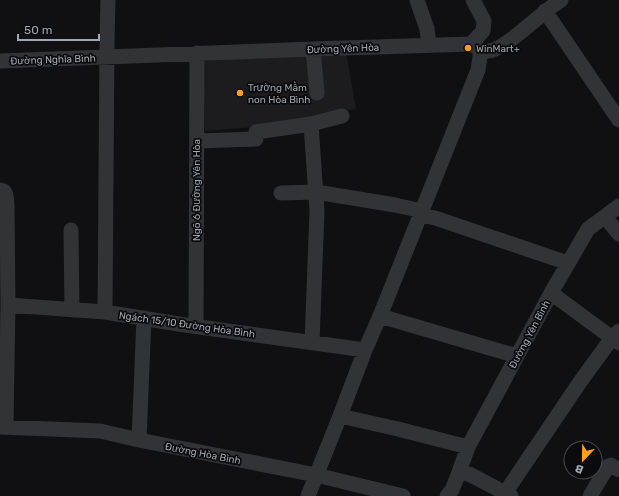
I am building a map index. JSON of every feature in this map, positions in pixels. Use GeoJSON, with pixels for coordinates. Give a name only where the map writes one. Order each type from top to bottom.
{"type":"FeatureCollection","features":[{"type":"Feature","properties":{"kind":"street"},"geometry":{"type":"LineString","coordinates":[[105,312],[108,0]]}},
{"type":"Feature","properties":{"kind":"street"},"geometry":{"type":"LineString","coordinates":[[417,0],[427,29],[429,45]]}},
{"type":"Feature","properties":{"kind":"street"},"geometry":{"type":"LineString","coordinates":[[308,496],[478,70],[476,47],[483,31],[484,21],[473,0]]}},
{"type":"Feature","properties":{"kind":"street","name":"Đường Yên Hòa"},"geometry":{"type":"LineString","coordinates":[[107,57],[429,45],[476,47],[488,52],[510,40],[545,11],[562,0]]}},
{"type":"Feature","properties":{"kind":"street"},"geometry":{"type":"LineString","coordinates":[[545,11],[619,120]]}},
{"type":"Feature","properties":{"kind":"street"},"geometry":{"type":"LineString","coordinates":[[312,49],[317,93]]}},
{"type":"Feature","properties":{"kind":"street","name":"Ngõ 6 Đường Yên Hòa"},"geometry":{"type":"LineString","coordinates":[[196,326],[197,53]]}},
{"type":"Feature","properties":{"kind":"street","name":"Đường Nghĩa Bình"},"geometry":{"type":"LineString","coordinates":[[0,61],[107,57]]}},
{"type":"Feature","properties":{"kind":"street"},"geometry":{"type":"LineString","coordinates":[[197,141],[256,139],[256,132],[311,124],[342,116]]}},
{"type":"Feature","properties":{"kind":"street"},"geometry":{"type":"LineString","coordinates":[[311,124],[317,211],[312,342]]}},
{"type":"Feature","properties":{"kind":"street"},"geometry":{"type":"LineString","coordinates":[[0,190],[4,191],[6,195],[8,305],[3,427]]}},
{"type":"Feature","properties":{"kind":"street"},"geometry":{"type":"LineString","coordinates":[[281,193],[316,192],[395,205],[568,263]]}},
{"type":"Feature","properties":{"kind":"street","name":"Đường Yên Bình"},"geometry":{"type":"LineString","coordinates":[[458,475],[468,447],[551,293],[588,229],[619,206]]}},
{"type":"Feature","properties":{"kind":"street"},"geometry":{"type":"LineString","coordinates":[[605,217],[619,234]]}},
{"type":"Feature","properties":{"kind":"street"},"geometry":{"type":"LineString","coordinates":[[71,230],[72,310]]}},
{"type":"Feature","properties":{"kind":"street"},"geometry":{"type":"LineString","coordinates":[[447,496],[452,490],[458,475],[464,473],[508,494],[580,382],[617,337],[551,293]]}},
{"type":"Feature","properties":{"kind":"street","name":"Ngách 15/10 Đường Hòa Bình"},"geometry":{"type":"LineString","coordinates":[[8,305],[105,312],[365,350]]}},
{"type":"Feature","properties":{"kind":"street"},"geometry":{"type":"LineString","coordinates":[[380,316],[517,356]]}},
{"type":"Feature","properties":{"kind":"street"},"geometry":{"type":"LineString","coordinates":[[139,440],[144,318]]}},
{"type":"Feature","properties":{"kind":"street"},"geometry":{"type":"LineString","coordinates":[[340,416],[468,447]]}},
{"type":"Feature","properties":{"kind":"street","name":"Đường Hòa Bình"},"geometry":{"type":"LineString","coordinates":[[3,427],[100,431],[316,475],[403,496]]}},
{"type":"Feature","properties":{"kind":"street"},"geometry":{"type":"LineString","coordinates":[[590,496],[608,466],[611,465],[619,470]]}},
{"type":"Feature","properties":{"kind":"shaded area"},"geometry":{"type":"Polygon","coordinates":[[[346,51],[356,109],[279,125],[205,131],[203,61],[346,51]]]}},
{"type":"Feature","properties":{"kind":"place","name":"WinMart+"},"geometry":{"type":"Point","coordinates":[468,48]}},
{"type":"Feature","properties":{"kind":"place","name":"Trường Mầm non Hòa Bình"},"geometry":{"type":"Point","coordinates":[240,93]}}]}
